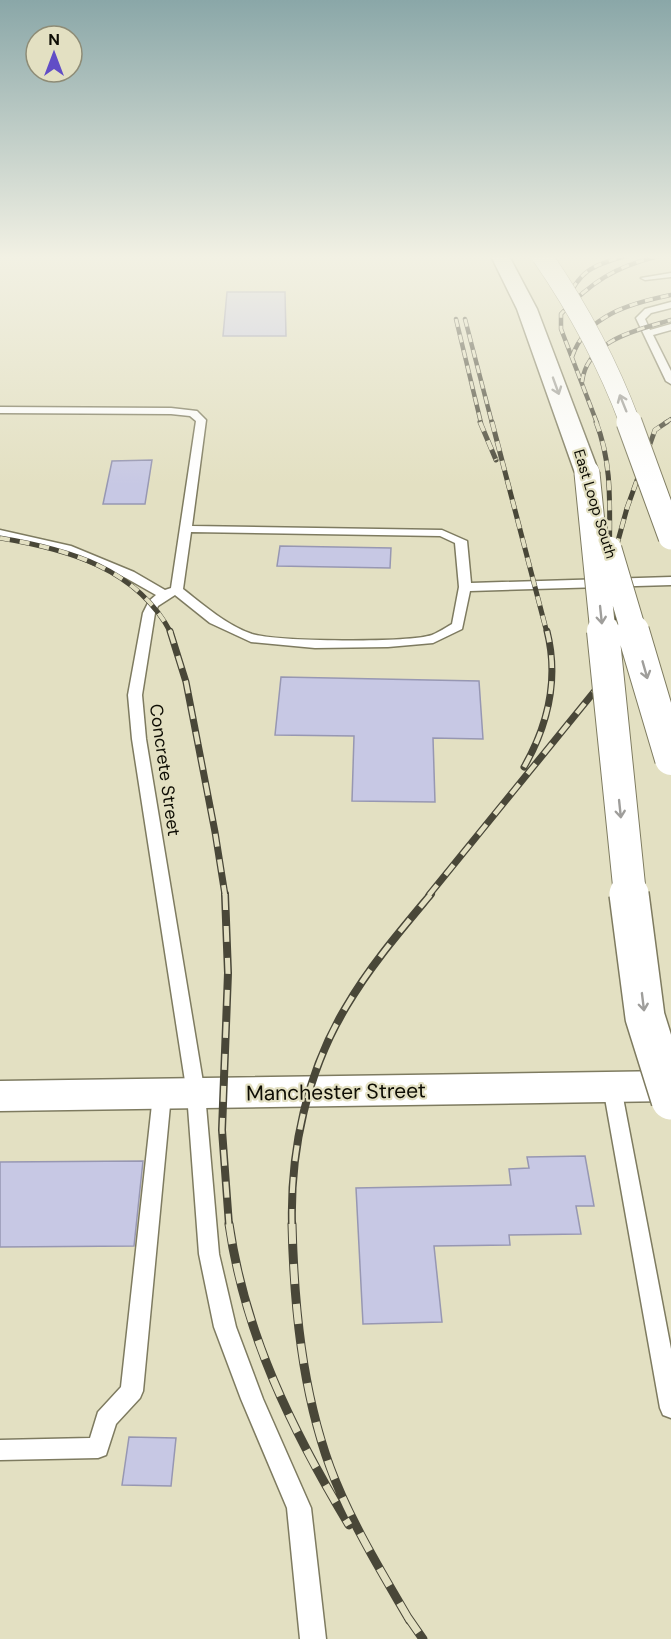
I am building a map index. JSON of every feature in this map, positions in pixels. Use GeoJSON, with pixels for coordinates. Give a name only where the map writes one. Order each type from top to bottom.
{"type":"FeatureCollection","features":[{"type":"Feature","properties":{"kind":"main road","name":"East Loop South"},"geometry":{"type":"LineString","coordinates":[[536,332],[587,473],[671,759]]}},
{"type":"Feature","properties":{"kind":"main road"},"geometry":{"type":"LineString","coordinates":[[588,332],[616,385],[671,537]]}},
{"type":"Feature","properties":{"kind":"main road"},"geometry":{"type":"LineString","coordinates":[[633,428],[671,498]]}},
{"type":"Feature","properties":{"kind":"main road"},"geometry":{"type":"LineString","coordinates":[[587,473],[627,874],[645,1017],[671,1100]]}},
{"type":"Feature","properties":{"kind":"main road","name":"Manchester Street"},"geometry":{"type":"LineString","coordinates":[[0,1096],[671,1086]]}},
{"type":"Feature","properties":{"kind":"lane"},"geometry":{"type":"LineString","coordinates":[[652,332],[647,334],[671,381]]}},
{"type":"Feature","properties":{"kind":"lane"},"geometry":{"type":"LineString","coordinates":[[0,410],[171,411],[193,413],[201,420],[186,529],[171,593]]}},
{"type":"Feature","properties":{"kind":"lane"},"geometry":{"type":"LineString","coordinates":[[0,533],[67,548],[171,593],[214,620],[251,638],[315,644],[388,643],[433,639],[459,626],[465,587],[460,541],[442,533],[186,529]]}},
{"type":"Feature","properties":{"kind":"lane"},"geometry":{"type":"LineString","coordinates":[[465,587],[671,581]]}},
{"type":"Feature","properties":{"kind":"lane","name":"Concrete Street"},"geometry":{"type":"LineString","coordinates":[[171,593],[153,604],[149,613],[135,695],[179,1094]]}},
{"type":"Feature","properties":{"kind":"lane"},"geometry":{"type":"LineString","coordinates":[[612,1087],[671,1408]]}},
{"type":"Feature","properties":{"kind":"lane"},"geometry":{"type":"LineString","coordinates":[[0,1450],[98,1448],[106,1419],[132,1391],[179,1094]]}},
{"type":"Feature","properties":{"kind":"lane"},"geometry":{"type":"LineString","coordinates":[[179,1094],[225,1327],[252,1399],[299,1508],[313,1639]]}},
{"type":"Feature","properties":{"kind":"building"},"geometry":{"type":"Polygon","coordinates":[[[223,332],[286,332],[286,336],[223,336],[223,332]]]}},
{"type":"Feature","properties":{"kind":"building"},"geometry":{"type":"Polygon","coordinates":[[[152,460],[145,504],[103,504],[112,461],[152,460]]]}},
{"type":"Feature","properties":{"kind":"building"},"geometry":{"type":"Polygon","coordinates":[[[280,546],[391,548],[390,568],[277,566],[280,546]]]}},
{"type":"Feature","properties":{"kind":"building"},"geometry":{"type":"Polygon","coordinates":[[[281,677],[479,681],[483,739],[433,738],[435,802],[352,801],[354,736],[275,735],[281,677]]]}},
{"type":"Feature","properties":{"kind":"building"},"geometry":{"type":"Polygon","coordinates":[[[585,1156],[594,1206],[576,1206],[581,1234],[509,1235],[510,1245],[434,1246],[442,1322],[363,1324],[356,1188],[511,1185],[509,1169],[529,1168],[527,1157],[585,1156]]]}},
{"type":"Feature","properties":{"kind":"building"},"geometry":{"type":"Polygon","coordinates":[[[143,1161],[134,1246],[0,1247],[0,1162],[143,1161]]]}},
{"type":"Feature","properties":{"kind":"building"},"geometry":{"type":"Polygon","coordinates":[[[129,1437],[176,1438],[171,1486],[122,1485],[129,1437]]]}},
{"type":"Feature","properties":{"kind":"railway"},"geometry":{"type":"LineString","coordinates":[[459,332],[481,423]]}},
{"type":"Feature","properties":{"kind":"railway"},"geometry":{"type":"LineString","coordinates":[[469,332],[492,423]]}},
{"type":"Feature","properties":{"kind":"railway"},"geometry":{"type":"LineString","coordinates":[[562,332],[597,423]]}},
{"type":"Feature","properties":{"kind":"railway"},"geometry":{"type":"LineString","coordinates":[[572,357],[587,332]]}},
{"type":"Feature","properties":{"kind":"railway"},"geometry":{"type":"LineString","coordinates":[[582,382],[593,356],[603,347],[630,332]]}},
{"type":"Feature","properties":{"kind":"railway"},"geometry":{"type":"LineString","coordinates":[[665,423],[671,419]]}},
{"type":"Feature","properties":{"kind":"railway"},"geometry":{"type":"LineString","coordinates":[[480,422],[496,460]]}},
{"type":"Feature","properties":{"kind":"railway"},"geometry":{"type":"LineString","coordinates":[[492,422],[547,633]]}},
{"type":"Feature","properties":{"kind":"railway"},"geometry":{"type":"LineString","coordinates":[[596,422],[602,440],[608,476],[614,633]]}},
{"type":"Feature","properties":{"kind":"railway"},"geometry":{"type":"LineString","coordinates":[[616,548],[627,508],[655,430],[667,422]]}},
{"type":"Feature","properties":{"kind":"railway"},"geometry":{"type":"LineString","coordinates":[[0,538],[50,548],[75,556],[120,577],[139,592],[157,611],[170,632]]}},
{"type":"Feature","properties":{"kind":"railway"},"geometry":{"type":"LineString","coordinates":[[524,767],[539,735],[549,701],[552,667],[547,631]]}},
{"type":"Feature","properties":{"kind":"railway"},"geometry":{"type":"LineString","coordinates":[[429,895],[598,687],[611,655],[615,631]]}},
{"type":"Feature","properties":{"kind":"railway"},"geometry":{"type":"LineString","coordinates":[[170,632],[186,682],[225,895]]}},
{"type":"Feature","properties":{"kind":"railway"},"geometry":{"type":"LineString","coordinates":[[225,894],[228,973],[222,1130],[229,1225]]}},
{"type":"Feature","properties":{"kind":"railway"},"geometry":{"type":"LineString","coordinates":[[292,1224],[294,1168],[298,1140],[311,1085],[321,1058],[332,1032],[365,977],[431,894]]}},
{"type":"Feature","properties":{"kind":"railway"},"geometry":{"type":"LineString","coordinates":[[229,1224],[236,1265],[259,1343],[308,1454],[349,1525]]}},
{"type":"Feature","properties":{"kind":"railway"},"geometry":{"type":"LineString","coordinates":[[292,1224],[301,1347],[320,1438],[347,1507],[408,1617]]}},
{"type":"Feature","properties":{"kind":"railway"},"geometry":{"type":"LineString","coordinates":[[408,1617],[423,1639]]}},
{"type":"Feature","properties":{"kind":"railway"},"geometry":{"type":"LineString","coordinates":[[408,1617],[410,1621]]}}]}
